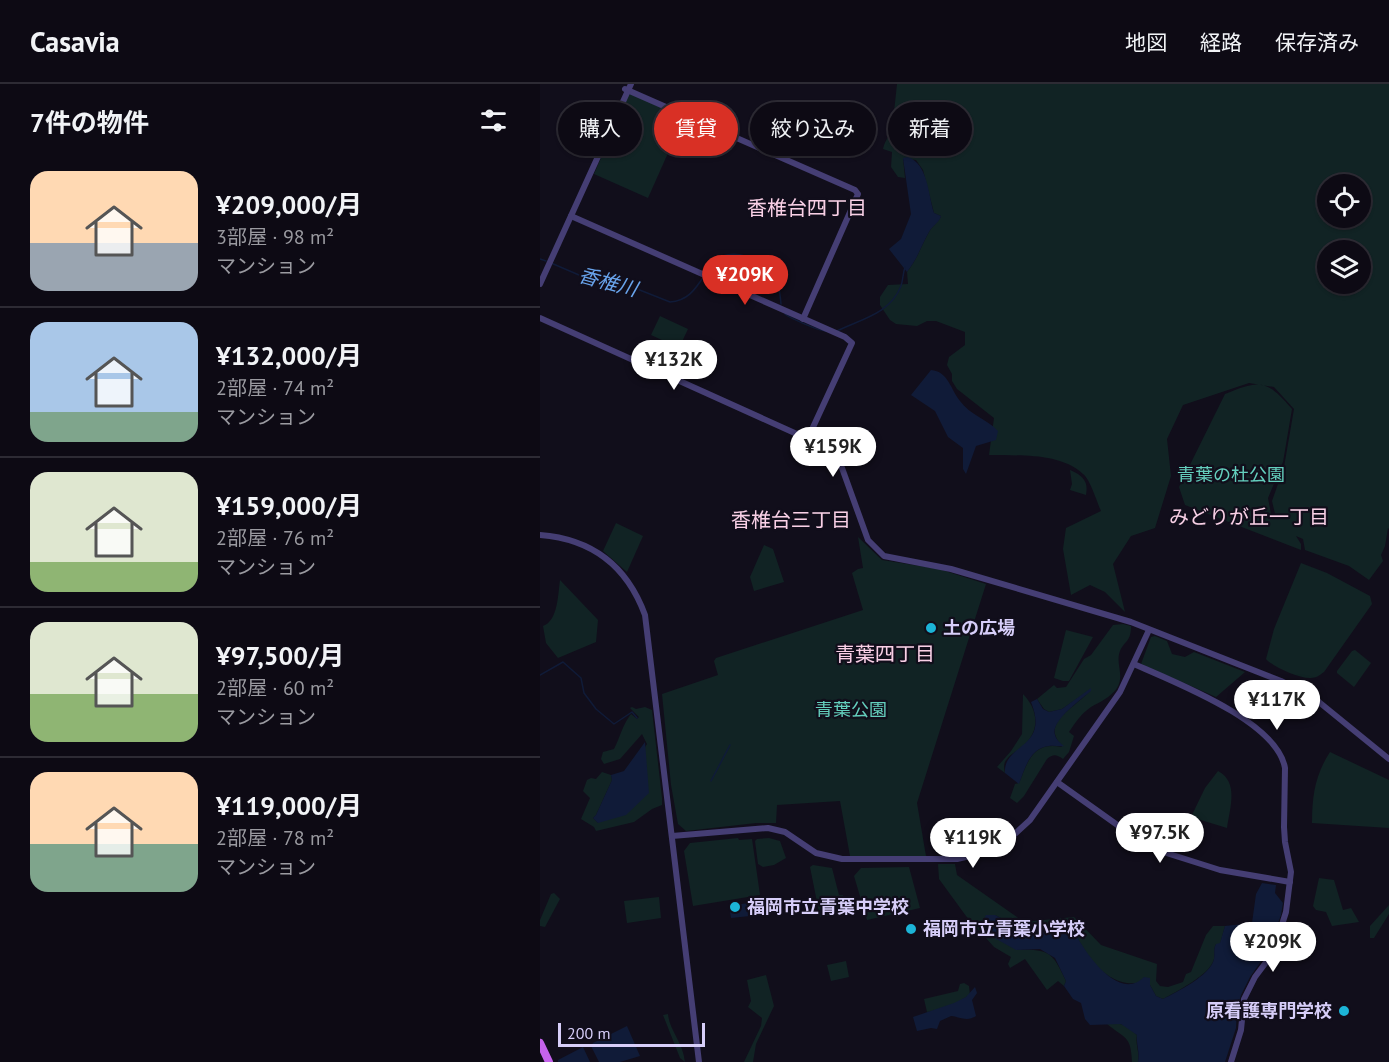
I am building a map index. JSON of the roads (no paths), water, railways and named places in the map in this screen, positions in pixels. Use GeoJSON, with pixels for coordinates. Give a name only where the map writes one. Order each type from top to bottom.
{"type":"FeatureCollection","features":[{"type":"Feature","properties":{"kind":"main road"},"geometry":{"type":"LineString","coordinates":[[540,1043],[549,1062]]}},
{"type":"Feature","properties":{"kind":"street"},"geometry":{"type":"LineString","coordinates":[[540,284],[628,88],[855,190],[858,194],[803,319]]}},
{"type":"Feature","properties":{"kind":"street"},"geometry":{"type":"LineString","coordinates":[[572,216],[845,337],[852,343],[808,438]]}},
{"type":"Feature","properties":{"kind":"street"},"geometry":{"type":"LineString","coordinates":[[540,318],[808,438],[827,451],[842,468],[868,540],[884,556],[951,569],[1131,622],[1281,681],[1304,692],[1389,759]]}},
{"type":"Feature","properties":{"kind":"street"},"geometry":{"type":"LineString","coordinates":[[540,535],[561,537],[598,553],[626,578],[639,599],[645,615],[699,1062]]}},
{"type":"Feature","properties":{"kind":"street"},"geometry":{"type":"LineString","coordinates":[[672,837],[768,828],[785,832],[816,853],[835,859],[957,860],[979,855],[1006,842],[1030,820],[1114,702],[1149,630]]}},
{"type":"Feature","properties":{"kind":"street"},"geometry":{"type":"LineString","coordinates":[[1134,664],[1219,703],[1266,737],[1283,756],[1286,768],[1284,827],[1291,872],[1284,921],[1267,962],[1255,977],[1243,1003],[1241,1030],[1231,1062]]}},
{"type":"Feature","properties":{"kind":"street"},"geometry":{"type":"LineString","coordinates":[[1058,782],[1144,844],[1160,851],[1220,870],[1290,882]]}},
{"type":"Feature","properties":{"kind":"water"},"geometry":{"type":"Polygon","coordinates":[[[908,157],[920,166],[934,213],[941,216],[929,232],[907,272],[889,249],[901,239],[911,214],[903,158],[908,157]]]}},
{"type":"Feature","properties":{"kind":"water"},"geometry":{"type":"Polygon","coordinates":[[[931,370],[945,377],[964,406],[998,431],[996,440],[976,446],[966,474],[963,469],[963,448],[948,437],[935,411],[911,395],[931,370]]]}},
{"type":"Feature","properties":{"kind":"water"},"geometry":{"type":"Polygon","coordinates":[[[1091,688],[1091,691],[1057,723],[1055,735],[1064,746],[1049,746],[1037,751],[1029,760],[1019,784],[1005,773],[1006,763],[1031,737],[1035,729],[1031,702],[1037,699],[1043,709],[1049,712],[1062,709],[1091,688]]]}},
{"type":"Feature","properties":{"kind":"water"},"geometry":{"type":"Polygon","coordinates":[[[645,742],[649,793],[626,815],[598,823],[593,818],[612,780],[611,775],[624,771],[645,742]]]}},
{"type":"Feature","properties":{"kind":"water"},"geometry":{"type":"Polygon","coordinates":[[[1262,883],[1276,885],[1275,893],[1283,903],[1281,915],[1267,953],[1250,977],[1241,995],[1237,1009],[1236,1028],[1225,1062],[1138,1062],[1137,1035],[1121,1024],[1090,1025],[1085,1019],[1081,1003],[1073,999],[1064,986],[1066,981],[1055,958],[1040,949],[1016,950],[991,936],[983,921],[986,915],[995,915],[1022,929],[1074,931],[1094,961],[1113,979],[1124,984],[1134,983],[1144,977],[1150,978],[1150,985],[1156,996],[1163,999],[1207,971],[1212,965],[1215,946],[1220,943],[1225,926],[1252,923],[1256,894],[1262,883]]]}},
{"type":"Feature","properties":{"kind":"water"},"geometry":{"type":"Polygon","coordinates":[[[748,903],[750,916],[731,918],[729,906],[748,903]]]}},
{"type":"Feature","properties":{"kind":"water"},"geometry":{"type":"Polygon","coordinates":[[[975,987],[977,993],[972,1000],[976,1016],[967,1019],[951,1016],[940,1021],[937,1029],[917,1031],[913,1017],[954,1003],[966,997],[975,987]]]}},
{"type":"Feature","properties":{"kind":"water"},"geometry":{"type":"Polygon","coordinates":[[[627,1026],[640,1056],[620,1062],[599,1062],[591,1046],[593,1043],[627,1026]]]}},
{"type":"Feature","properties":{"kind":"water"},"geometry":{"type":"Polygon","coordinates":[[[583,1047],[590,1062],[558,1062],[558,1060],[583,1047]]]}},
{"type":"Feature","properties":{"kind":"waterway","name":"香椎川"},"geometry":{"type":"LineString","coordinates":[[707,272],[723,256],[737,255],[752,258],[765,266],[774,276],[779,286],[781,304]]}},
{"type":"Feature","properties":{"kind":"waterway","name":"香椎川"},"geometry":{"type":"LineString","coordinates":[[540,259],[546,261]]}},
{"type":"Feature","properties":{"kind":"waterway","name":"香椎川"},"geometry":{"type":"LineString","coordinates":[[551,263],[586,278],[612,279],[670,302],[690,294],[704,276]]}},
{"type":"Feature","properties":{"kind":"waterway","name":"香椎川"},"geometry":{"type":"LineString","coordinates":[[837,331],[874,314],[890,303],[901,286],[905,267]]}},
{"type":"Feature","properties":{"kind":"waterway","name":"香椎川"},"geometry":{"type":"LineString","coordinates":[[785,314],[812,327],[827,331]]}},
{"type":"Feature","properties":{"kind":"waterway"},"geometry":{"type":"LineString","coordinates":[[540,675],[563,662],[581,678],[584,693],[596,709],[614,724],[632,712],[637,718]]}},
{"type":"Feature","properties":{"kind":"waterway"},"geometry":{"type":"LineString","coordinates":[[711,781],[730,745]]}},
{"type":"Feature","properties":{"kind":"place","name":"土の広場"},"geometry":{"type":"Point","coordinates":[931,628]}},
{"type":"Feature","properties":{"kind":"place","name":"福岡市立青葉中学校"},"geometry":{"type":"Point","coordinates":[735,907]}},
{"type":"Feature","properties":{"kind":"place","name":"福岡市立青葉小学校"},"geometry":{"type":"Point","coordinates":[911,929]}},
{"type":"Feature","properties":{"kind":"place","name":"原看護専門学校"},"geometry":{"type":"Point","coordinates":[1344,1011]}},
{"type":"Feature","properties":{"kind":"district","name":"香椎台四丁目"},"geometry":{"type":"Point","coordinates":[807,208]}},
{"type":"Feature","properties":{"kind":"district","name":"みどりが丘一丁目"},"geometry":{"type":"Point","coordinates":[1249,517]}},
{"type":"Feature","properties":{"kind":"district","name":"香椎台三丁目"},"geometry":{"type":"Point","coordinates":[791,520]}},
{"type":"Feature","properties":{"kind":"district","name":"青葉四丁目"},"geometry":{"type":"Point","coordinates":[885,654]}},
{"type":"Feature","properties":{"kind":"park label","name":"青葉の杜公園"},"geometry":{"type":"Point","coordinates":[1231,475]}},
{"type":"Feature","properties":{"kind":"park label","name":"青葉公園"},"geometry":{"type":"Point","coordinates":[851,710]}}]}
